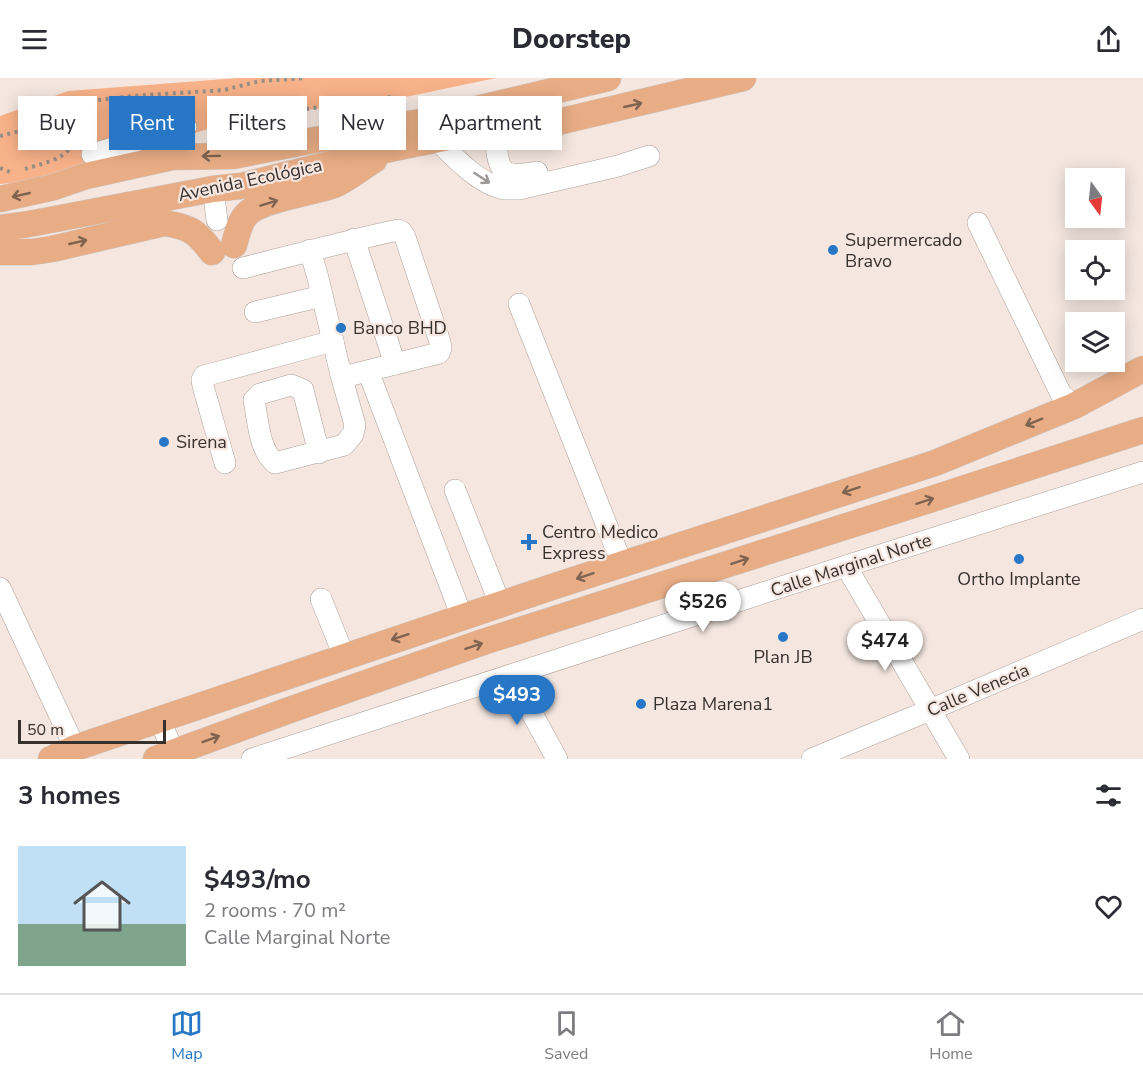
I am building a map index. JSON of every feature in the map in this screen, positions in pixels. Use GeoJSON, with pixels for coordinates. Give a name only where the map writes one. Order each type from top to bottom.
{"type":"FeatureCollection","features":[{"type":"Feature","properties":{"kind":"main road","name":"Avenida Ecológica"},"geometry":{"type":"LineString","coordinates":[[406,124],[609,78]]}},
{"type":"Feature","properties":{"kind":"main road","name":"Avenida Ecológica"},"geometry":{"type":"LineString","coordinates":[[562,121],[743,78]]}},
{"type":"Feature","properties":{"kind":"main road","name":"Avenida Ecológica"},"geometry":{"type":"LineString","coordinates":[[195,150],[233,156],[319,139]]}},
{"type":"Feature","properties":{"kind":"main road","name":"Avenida Ecológica"},"geometry":{"type":"LineString","coordinates":[[0,200],[86,177],[155,150]]}},
{"type":"Feature","properties":{"kind":"main road"},"geometry":{"type":"LineString","coordinates":[[54,187],[74,202],[128,197],[178,184],[213,189],[219,180],[230,175],[342,150]]}},
{"type":"Feature","properties":{"kind":"main road","name":"Avenida Ecológica"},"geometry":{"type":"LineString","coordinates":[[0,228],[213,189],[241,186],[386,150]]}},
{"type":"Feature","properties":{"kind":"main road"},"geometry":{"type":"LineString","coordinates":[[0,252],[32,252],[52,249],[164,223],[183,225],[230,255],[242,220],[254,209],[336,184],[391,150]]}},
{"type":"Feature","properties":{"kind":"main road"},"geometry":{"type":"LineString","coordinates":[[51,759],[75,748],[344,656],[935,462],[1074,406],[1143,369]]}},
{"type":"Feature","properties":{"kind":"main road"},"geometry":{"type":"LineString","coordinates":[[169,757],[483,642],[1143,430]]}},
{"type":"Feature","properties":{"kind":"street"},"geometry":{"type":"LineString","coordinates":[[92,154],[126,150]]}},
{"type":"Feature","properties":{"kind":"street"},"geometry":{"type":"LineString","coordinates":[[448,150],[459,162],[481,178],[504,189],[519,189],[618,166],[649,156],[625,154],[514,175],[501,169],[496,150]]}},
{"type":"Feature","properties":{"kind":"street"},"geometry":{"type":"LineString","coordinates":[[213,189],[217,220]]}},
{"type":"Feature","properties":{"kind":"street"},"geometry":{"type":"LineString","coordinates":[[978,223],[1061,394],[1074,406]]}},
{"type":"Feature","properties":{"kind":"street"},"geometry":{"type":"LineString","coordinates":[[230,255],[310,250],[398,230],[402,232],[440,342],[439,353],[347,376],[341,375]]}},
{"type":"Feature","properties":{"kind":"street"},"geometry":{"type":"LineString","coordinates":[[354,239],[395,364]]}},
{"type":"Feature","properties":{"kind":"street"},"geometry":{"type":"LineString","coordinates":[[310,250],[355,425],[353,434],[344,446],[319,453]]}},
{"type":"Feature","properties":{"kind":"street"},"geometry":{"type":"LineString","coordinates":[[255,312],[321,296]]}},
{"type":"Feature","properties":{"kind":"street"},"geometry":{"type":"LineString","coordinates":[[519,304],[622,564]]}},
{"type":"Feature","properties":{"kind":"street"},"geometry":{"type":"LineString","coordinates":[[225,463],[203,386],[204,376],[333,340]]}},
{"type":"Feature","properties":{"kind":"street"},"geometry":{"type":"LineString","coordinates":[[368,371],[462,617]]}},
{"type":"Feature","properties":{"kind":"street","name":"Calle Marginal Norte"},"geometry":{"type":"LineString","coordinates":[[252,759],[1143,472]]}},
{"type":"Feature","properties":{"kind":"street"},"geometry":{"type":"LineString","coordinates":[[455,490],[500,604]]}},
{"type":"Feature","properties":{"kind":"street"},"geometry":{"type":"LineString","coordinates":[[846,566],[959,759]]}},
{"type":"Feature","properties":{"kind":"street"},"geometry":{"type":"LineString","coordinates":[[0,588],[75,748]]}},
{"type":"Feature","properties":{"kind":"street"},"geometry":{"type":"LineString","coordinates":[[321,599],[344,656]]}},
{"type":"Feature","properties":{"kind":"street","name":"Calle Venecia"},"geometry":{"type":"LineString","coordinates":[[812,759],[1143,619]]}},
{"type":"Feature","properties":{"kind":"street"},"geometry":{"type":"LineString","coordinates":[[511,675],[557,759]]}},
{"type":"Feature","properties":{"kind":"street"},"geometry":{"type":"LineString","coordinates":[[159,719],[169,757]]}},
{"type":"Feature","properties":{"kind":"path"},"geometry":{"type":"LineString","coordinates":[[97,101],[224,90],[260,81],[305,78]]}},
{"type":"Feature","properties":{"kind":"path"},"geometry":{"type":"LineString","coordinates":[[0,136],[18,131]]}},
{"type":"Feature","properties":{"kind":"path"},"geometry":{"type":"LineString","coordinates":[[0,168],[10,172],[21,170],[58,157],[68,150]]}},
{"type":"Feature","properties":{"kind":"path"},"geometry":{"type":"LineString","coordinates":[[90,150],[92,154]]}},
{"type":"Feature","properties":{"kind":"shaded area"},"geometry":{"type":"Polygon","coordinates":[[[238,78],[496,78],[406,97],[319,96],[319,108],[307,110],[307,96],[207,96],[207,129],[195,133],[195,96],[109,96],[109,150],[139,150],[21,182],[0,184],[0,116],[18,109],[18,150],[97,150],[97,96],[54,96],[68,91],[238,78]]]}},
{"type":"Feature","properties":{"kind":"place","name":"Supermercado Bravo"},"geometry":{"type":"Point","coordinates":[833,250]}},
{"type":"Feature","properties":{"kind":"place","name":"Banco BHD"},"geometry":{"type":"Point","coordinates":[341,328]}},
{"type":"Feature","properties":{"kind":"place","name":"Sirena"},"geometry":{"type":"Point","coordinates":[164,442]}},
{"type":"Feature","properties":{"kind":"place","name":"Centro Medico Express"},"geometry":{"type":"Point","coordinates":[529,542]}},
{"type":"Feature","properties":{"kind":"place","name":"Ortho Implante"},"geometry":{"type":"Point","coordinates":[1019,559]}},
{"type":"Feature","properties":{"kind":"place","name":"Plan JB"},"geometry":{"type":"Point","coordinates":[783,637]}},
{"type":"Feature","properties":{"kind":"place","name":"Plaza Marena1"},"geometry":{"type":"Point","coordinates":[641,704]}}]}
